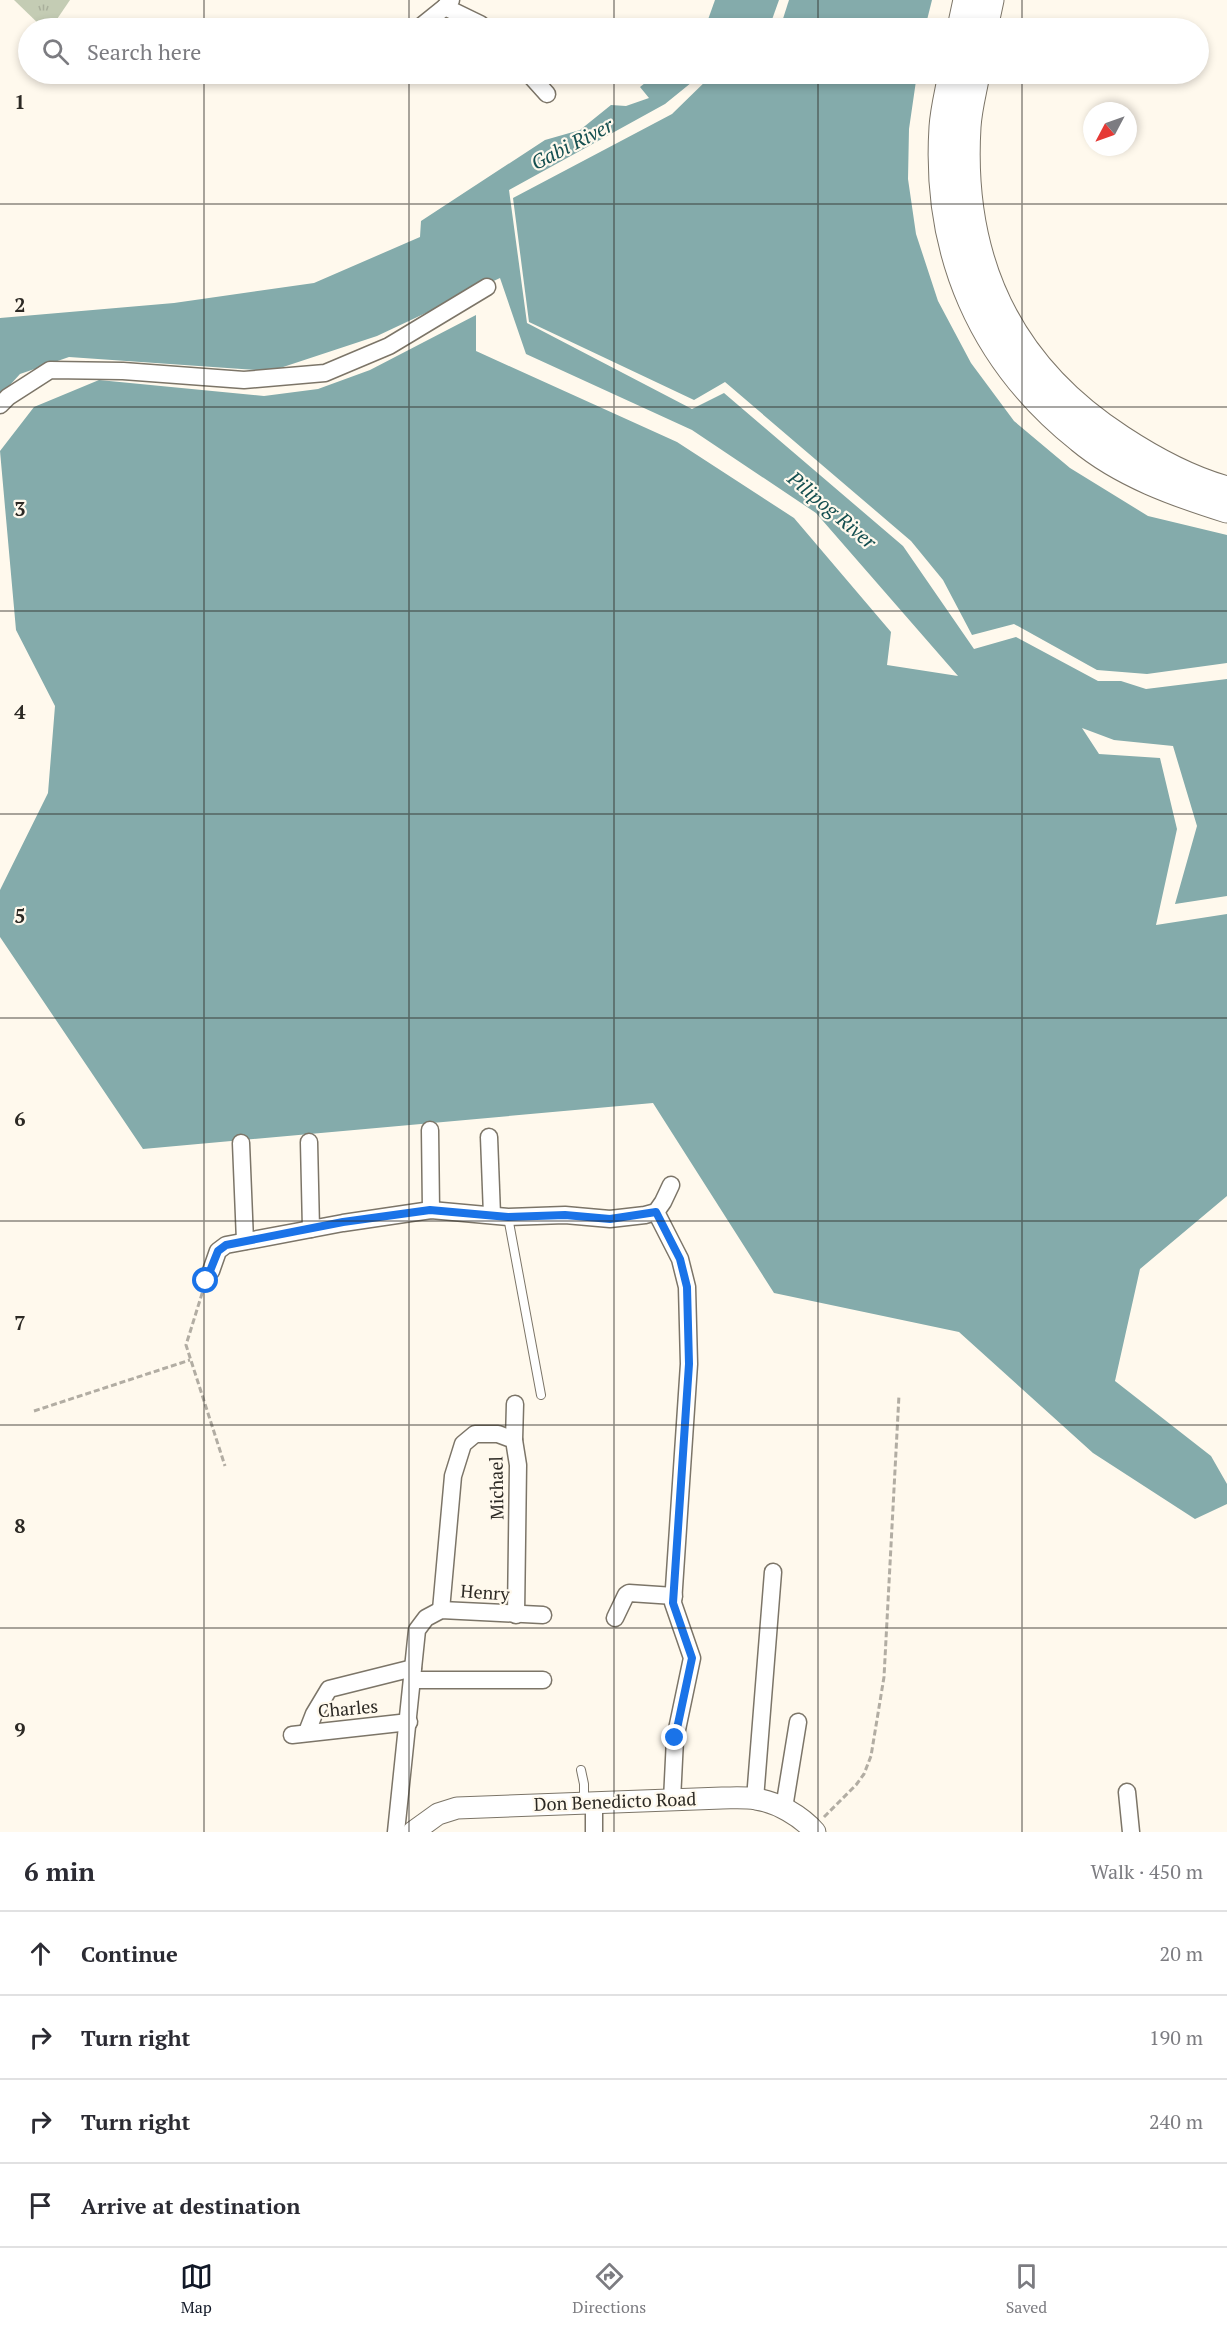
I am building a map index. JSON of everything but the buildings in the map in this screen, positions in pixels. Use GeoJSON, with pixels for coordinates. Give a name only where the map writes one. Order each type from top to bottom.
{"type":"FeatureCollection","features":[{"type":"Feature","properties":{"kind":"main road"},"geometry":{"type":"LineString","coordinates":[[963,18],[967,0]]}},
{"type":"Feature","properties":{"kind":"main road"},"geometry":{"type":"LineString","coordinates":[[986,18],[990,0]]}},
{"type":"Feature","properties":{"kind":"main road"},"geometry":{"type":"LineString","coordinates":[[950,84],[943,126],[943,175],[950,238],[966,290],[992,342],[1017,379],[1039,403],[1081,441],[1130,471],[1178,494],[1227,509]]}},
{"type":"Feature","properties":{"kind":"main road"},"geometry":{"type":"LineString","coordinates":[[974,84],[967,125],[966,173],[972,229],[987,283],[1012,333],[1055,387],[1095,422],[1145,455],[1211,486],[1227,490]]}},
{"type":"Feature","properties":{"kind":"street"},"geometry":{"type":"LineString","coordinates":[[431,18],[448,4],[470,18]]}},
{"type":"Feature","properties":{"kind":"street"},"geometry":{"type":"LineString","coordinates":[[538,84],[547,94]]}},
{"type":"Feature","properties":{"kind":"street"},"geometry":{"type":"LineString","coordinates":[[0,405],[50,370],[123,371],[244,380],[325,373],[389,346],[487,286]]}},
{"type":"Feature","properties":{"kind":"street"},"geometry":{"type":"LineString","coordinates":[[430,1130],[430,1210]]}},
{"type":"Feature","properties":{"kind":"street"},"geometry":{"type":"LineString","coordinates":[[489,1137],[500,1216]]}},
{"type":"Feature","properties":{"kind":"street"},"geometry":{"type":"LineString","coordinates":[[309,1142],[311,1229]]}},
{"type":"Feature","properties":{"kind":"street"},"geometry":{"type":"LineString","coordinates":[[241,1143],[245,1241]]}},
{"type":"Feature","properties":{"kind":"street"},"geometry":{"type":"LineString","coordinates":[[211,1271],[218,1251],[245,1241],[430,1210],[500,1216],[565,1215],[610,1219],[656,1212],[671,1185]]}},
{"type":"Feature","properties":{"kind":"street"},"geometry":{"type":"LineString","coordinates":[[656,1212],[680,1259],[687,1287],[689,1364],[673,1603],[692,1658],[675,1738],[672,1800]]}},
{"type":"Feature","properties":{"kind":"street"},"geometry":{"type":"LineString","coordinates":[[514,1404],[514,1440]]}},
{"type":"Feature","properties":{"kind":"street","name":"Michael"},"geometry":{"type":"LineString","coordinates":[[441,1610],[453,1476],[463,1444],[475,1434],[498,1434],[514,1440],[518,1465],[516,1615]]}},
{"type":"Feature","properties":{"kind":"street"},"geometry":{"type":"LineString","coordinates":[[755,1798],[773,1572]]}},
{"type":"Feature","properties":{"kind":"street"},"geometry":{"type":"LineString","coordinates":[[615,1617],[629,1593],[674,1596]]}},
{"type":"Feature","properties":{"kind":"street","name":"Henry"},"geometry":{"type":"LineString","coordinates":[[412,1674],[417,1630],[426,1618],[441,1610],[543,1616]]}},
{"type":"Feature","properties":{"kind":"street"},"geometry":{"type":"LineString","coordinates":[[396,1832],[409,1722],[412,1674],[543,1680]]}},
{"type":"Feature","properties":{"kind":"street","name":"Charles"},"geometry":{"type":"LineString","coordinates":[[409,1722],[299,1733],[329,1689],[412,1674]]}},
{"type":"Feature","properties":{"kind":"street"},"geometry":{"type":"LineString","coordinates":[[784,1808],[798,1722]]}},
{"type":"Feature","properties":{"kind":"street"},"geometry":{"type":"LineString","coordinates":[[1127,1792],[1131,1832]]}},
{"type":"Feature","properties":{"kind":"street","name":"Don Benedicto Road"},"geometry":{"type":"LineString","coordinates":[[417,1831],[438,1815],[457,1808],[755,1798],[784,1808],[814,1830]]}},
{"type":"Feature","properties":{"kind":"street"},"geometry":{"type":"LineString","coordinates":[[589,1802],[594,1832]]}},
{"type":"Feature","properties":{"kind":"lane"},"geometry":{"type":"LineString","coordinates":[[500,1216],[541,1395]]}},
{"type":"Feature","properties":{"kind":"lane"},"geometry":{"type":"LineString","coordinates":[[581,1770],[589,1802]]}},
{"type":"Feature","properties":{"kind":"path"},"geometry":{"type":"LineString","coordinates":[[211,1271],[186,1345],[225,1466]]}},
{"type":"Feature","properties":{"kind":"path"},"geometry":{"type":"LineString","coordinates":[[34,1411],[190,1360]]}},
{"type":"Feature","properties":{"kind":"path"},"geometry":{"type":"LineString","coordinates":[[814,1830],[856,1785],[864,1774],[871,1756],[884,1677],[899,1395]]}},
{"type":"Feature","properties":{"kind":"green space"},"geometry":{"type":"Polygon","coordinates":[[[14,0],[70,0],[58,18],[33,18],[14,0]]]}},
{"type":"Feature","properties":{"kind":"water"},"geometry":{"type":"Polygon","coordinates":[[[715,0],[779,0],[773,18],[709,18],[715,0]]]}},
{"type":"Feature","properties":{"kind":"water"},"geometry":{"type":"Polygon","coordinates":[[[789,0],[932,0],[928,18],[783,18],[789,0]]]}},
{"type":"Feature","properties":{"kind":"water"},"geometry":{"type":"Polygon","coordinates":[[[644,84],[690,84],[665,104],[509,190],[527,323],[692,409],[724,393],[903,546],[974,649],[1016,637],[1098,681],[1121,681],[1146,689],[1227,679],[1227,896],[1175,904],[1197,826],[1173,746],[1114,740],[1082,728],[1099,754],[1160,758],[1177,829],[1156,925],[1227,914],[1227,1196],[1140,1269],[1115,1381],[1211,1456],[1227,1484],[1227,1504],[1195,1519],[1093,1453],[959,1332],[774,1293],[653,1103],[143,1149],[0,937],[0,890],[48,793],[55,706],[16,630],[0,451],[34,407],[99,380],[264,396],[318,389],[370,370],[476,315],[476,351],[677,442],[794,518],[891,632],[887,665],[958,676],[816,513],[692,430],[526,354],[500,278],[377,336],[271,371],[69,357],[20,374],[0,396],[0,318],[174,303],[314,283],[420,237],[421,221],[545,140],[580,130],[611,105],[626,106],[649,98],[640,87],[644,84]]]}},
{"type":"Feature","properties":{"kind":"water"},"geometry":{"type":"Polygon","coordinates":[[[703,84],[916,84],[909,129],[908,179],[916,234],[938,301],[971,363],[1014,421],[1070,468],[1148,516],[1227,535],[1227,663],[1147,674],[1097,670],[1014,624],[972,635],[943,580],[911,541],[725,382],[694,400],[529,322],[513,198],[672,114],[703,84]]]}},
{"type":"Feature","properties":{"kind":"route"},"geometry":{"type":"LineString","coordinates":[[206,1281],[218,1251],[226,1245],[343,1222],[430,1210],[508,1217],[565,1215],[590,1219],[610,1219],[656,1212],[680,1259],[687,1287],[689,1364],[687,1427],[673,1603],[692,1658],[675,1738]]}},
{"type":"Feature","properties":{"kind":"water label","name":"Gabi River"},"geometry":{"type":"Point","coordinates":[572,144]}},
{"type":"Feature","properties":{"kind":"water label","name":"Pilipog River"},"geometry":{"type":"Point","coordinates":[832,510]}}]}
